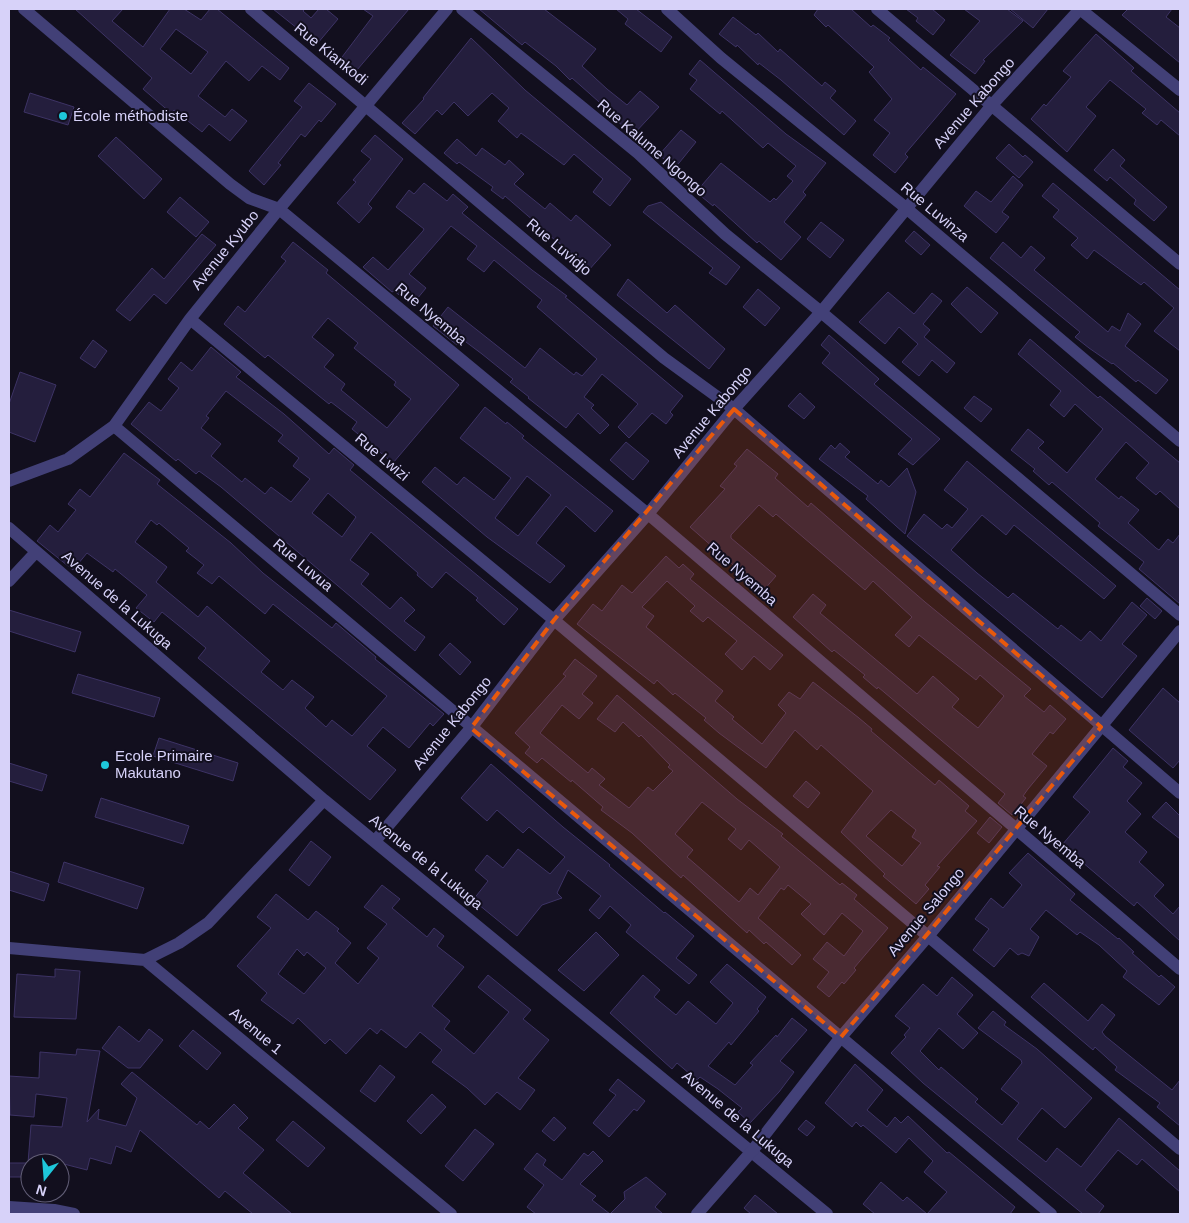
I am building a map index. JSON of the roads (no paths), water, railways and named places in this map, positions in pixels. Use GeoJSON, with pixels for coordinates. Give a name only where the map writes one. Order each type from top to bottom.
{"type":"FeatureCollection","features":[{"type":"Feature","properties":{"kind":"street","name":"Rue Nyemba"},"geometry":{"type":"LineString","coordinates":[[24,9],[230,184],[249,198],[279,209],[648,514],[1180,969]]}},
{"type":"Feature","properties":{"kind":"street","name":"Rue Kiankodi"},"geometry":{"type":"LineString","coordinates":[[251,9],[367,104]]}},
{"type":"Feature","properties":{"kind":"street","name":"Avenue Kyubo"},"geometry":{"type":"LineString","coordinates":[[9,481],[68,459],[114,426],[190,319],[279,209],[448,9]]}},
{"type":"Feature","properties":{"kind":"street","name":"Rue Kalume Ngongo"},"geometry":{"type":"LineString","coordinates":[[462,9],[638,153],[725,234],[821,312],[1180,616]]}},
{"type":"Feature","properties":{"kind":"street","name":"Rue Luvinza"},"geometry":{"type":"LineString","coordinates":[[667,9],[758,88],[906,208],[1180,441]]}},
{"type":"Feature","properties":{"kind":"street"},"geometry":{"type":"LineString","coordinates":[[878,9],[1180,264]]}},
{"type":"Feature","properties":{"kind":"street","name":"Avenue Kabongo"},"geometry":{"type":"LineString","coordinates":[[375,841],[471,728],[554,620],[648,514],[734,409],[821,312],[992,105],[1080,9]]}},
{"type":"Feature","properties":{"kind":"street"},"geometry":{"type":"LineString","coordinates":[[1080,9],[1180,90]]}},
{"type":"Feature","properties":{"kind":"street","name":"Rue Luvidjo"},"geometry":{"type":"LineString","coordinates":[[367,104],[664,358],[734,409],[1101,727],[1180,793]]}},
{"type":"Feature","properties":{"kind":"street","name":"Rue Lwizi"},"geometry":{"type":"LineString","coordinates":[[190,319],[554,620],[1180,1149]]}},
{"type":"Feature","properties":{"kind":"street","name":"Rue Luvua"},"geometry":{"type":"LineString","coordinates":[[114,426],[1051,1214]]}},
{"type":"Feature","properties":{"kind":"street","name":"Avenue de la Lukuga"},"geometry":{"type":"LineString","coordinates":[[9,528],[324,800],[827,1214]]}},
{"type":"Feature","properties":{"kind":"street"},"geometry":{"type":"LineString","coordinates":[[9,581],[36,552]]}},
{"type":"Feature","properties":{"kind":"street","name":"Avenue Salongo"},"geometry":{"type":"LineString","coordinates":[[698,1214],[752,1151],[841,1037],[929,935],[1180,632]]}},
{"type":"Feature","properties":{"kind":"street"},"geometry":{"type":"LineString","coordinates":[[9,948],[145,960],[179,943],[208,923],[324,800]]}},
{"type":"Feature","properties":{"kind":"street","name":"Avenue 1"},"geometry":{"type":"LineString","coordinates":[[145,960],[451,1214]]}},
{"type":"Feature","properties":{"kind":"street"},"geometry":{"type":"LineString","coordinates":[[9,1207],[54,1210],[74,1214]]}},
{"type":"Feature","properties":{"kind":"place","name":"École méthodiste"},"geometry":{"type":"Point","coordinates":[63,116]}},
{"type":"Feature","properties":{"kind":"place","name":"Ecole Primaire Makutano"},"geometry":{"type":"Point","coordinates":[105,765]}}]}
